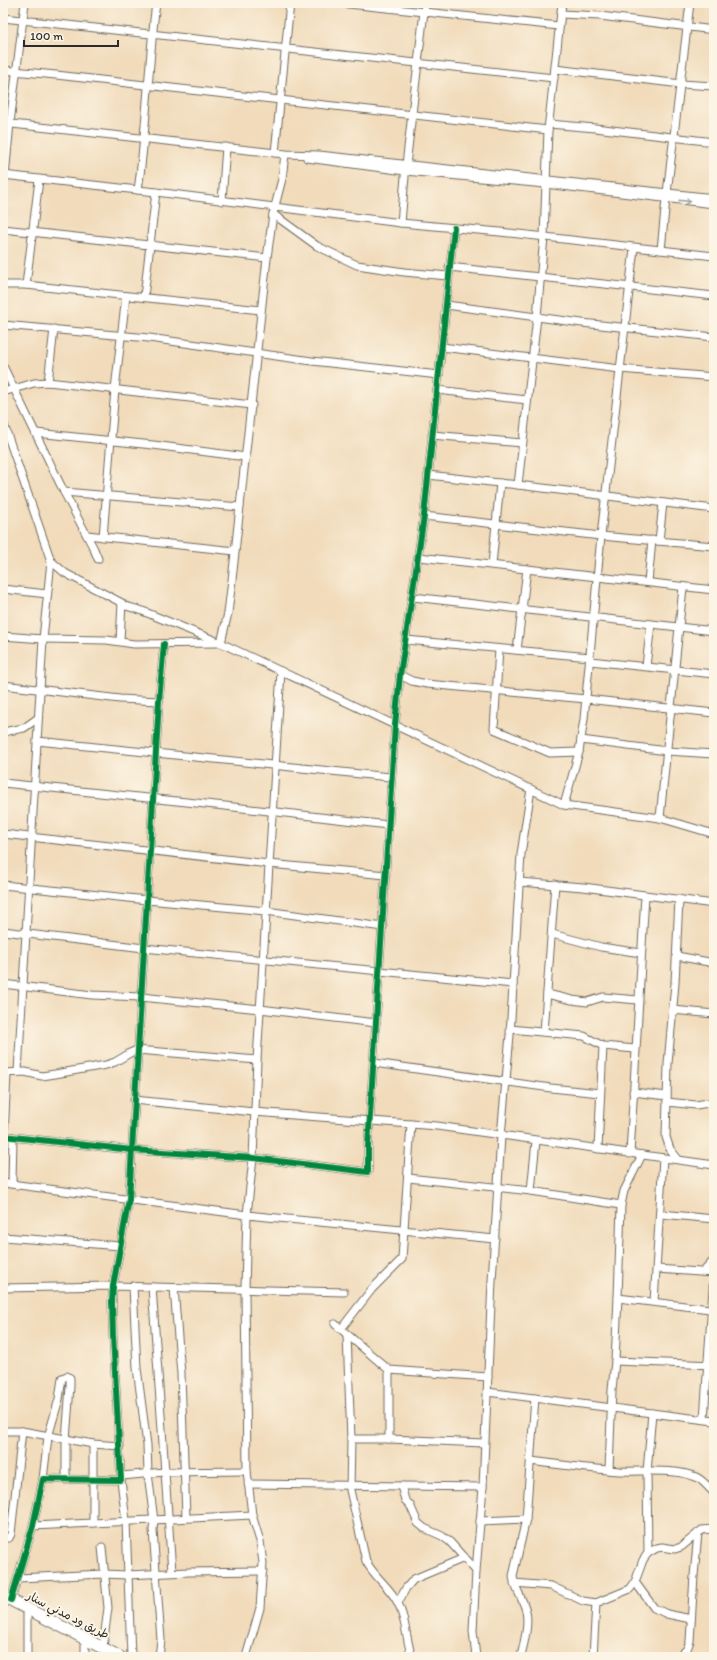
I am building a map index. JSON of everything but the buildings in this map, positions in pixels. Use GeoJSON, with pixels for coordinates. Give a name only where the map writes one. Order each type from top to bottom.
{"type":"FeatureCollection","features":[{"type":"Feature","properties":{"kind":"highway","name":"طريق ود مدني سنار"},"geometry":{"type":"LineString","coordinates":[[7,1598],[120,1657]]}},
{"type":"Feature","properties":{"kind":"street"},"geometry":{"type":"LineString","coordinates":[[25,3],[17,72],[6,123],[4,176],[222,200],[274,211],[544,237],[714,256]]}},
{"type":"Feature","properties":{"kind":"street"},"geometry":{"type":"LineString","coordinates":[[138,190],[145,138],[147,85],[156,3]]}},
{"type":"Feature","properties":{"kind":"street"},"geometry":{"type":"LineString","coordinates":[[275,153],[290,3]]}},
{"type":"Feature","properties":{"kind":"street"},"geometry":{"type":"LineString","coordinates":[[338,3],[559,26]]}},
{"type":"Feature","properties":{"kind":"street"},"geometry":{"type":"LineString","coordinates":[[401,223],[405,168],[425,3]]}},
{"type":"Feature","properties":{"kind":"street"},"geometry":{"type":"LineString","coordinates":[[518,485],[537,317],[544,237],[549,127],[562,3]]}},
{"type":"Feature","properties":{"kind":"street"},"geometry":{"type":"LineString","coordinates":[[661,250],[690,3]]}},
{"type":"Feature","properties":{"kind":"street"},"geometry":{"type":"LineString","coordinates":[[561,14],[600,16],[714,30]]}},
{"type":"Feature","properties":{"kind":"street"},"geometry":{"type":"LineString","coordinates":[[3,18],[554,78]]}},
{"type":"Feature","properties":{"kind":"street"},"geometry":{"type":"LineString","coordinates":[[555,69],[681,84],[714,86]]}},
{"type":"Feature","properties":{"kind":"street"},"geometry":{"type":"LineString","coordinates":[[3,70],[412,116],[549,127],[595,128],[714,142]]}},
{"type":"Feature","properties":{"kind":"street"},"geometry":{"type":"LineString","coordinates":[[6,123],[275,153],[319,155],[405,168],[667,196],[714,204]]}},
{"type":"Feature","properties":{"kind":"street"},"geometry":{"type":"LineString","coordinates":[[222,200],[226,147]]}},
{"type":"Feature","properties":{"kind":"street"},"geometry":{"type":"LineString","coordinates":[[221,643],[228,613],[267,258],[274,211],[282,179],[285,154]]}},
{"type":"Feature","properties":{"kind":"street"},"geometry":{"type":"LineString","coordinates":[[26,285],[39,180]]}},
{"type":"Feature","properties":{"kind":"street"},"geometry":{"type":"LineString","coordinates":[[144,297],[156,192]]}},
{"type":"Feature","properties":{"kind":"street"},"geometry":{"type":"LineString","coordinates":[[667,196],[714,198]]}},
{"type":"Feature","properties":{"kind":"street"},"geometry":{"type":"LineString","coordinates":[[274,211],[317,246],[357,265],[404,272],[448,276]]}},
{"type":"Feature","properties":{"kind":"street"},"geometry":{"type":"LineString","coordinates":[[3,228],[32,233],[267,258]]}},
{"type":"Feature","properties":{"kind":"street"},"geometry":{"type":"LineString","coordinates":[[257,1060],[138,1050],[106,1065],[56,1074],[42,1076],[25,1072],[5,1073],[4,1136],[132,1150],[253,1158],[368,1172],[386,875],[390,777],[400,675],[413,597],[424,516],[454,228]]}},
{"type":"Feature","properties":{"kind":"street"},"geometry":{"type":"LineString","coordinates":[[564,805],[581,740],[601,536],[634,248]]}},
{"type":"Feature","properties":{"kind":"street"},"geometry":{"type":"LineString","coordinates":[[449,267],[629,288],[714,296]]}},
{"type":"Feature","properties":{"kind":"street"},"geometry":{"type":"LineString","coordinates":[[3,285],[26,285],[261,310]]}},
{"type":"Feature","properties":{"kind":"street"},"geometry":{"type":"LineString","coordinates":[[103,537],[115,389],[126,296]]}},
{"type":"Feature","properties":{"kind":"street"},"geometry":{"type":"LineString","coordinates":[[446,305],[625,328],[714,337]]}},
{"type":"Feature","properties":{"kind":"street"},"geometry":{"type":"LineString","coordinates":[[3,325],[121,336],[257,354],[439,374]]}},
{"type":"Feature","properties":{"kind":"street"},"geometry":{"type":"LineString","coordinates":[[48,382],[54,330]]}},
{"type":"Feature","properties":{"kind":"street"},"geometry":{"type":"LineString","coordinates":[[442,347],[620,369],[713,377],[714,357]]}},
{"type":"Feature","properties":{"kind":"street"},"geometry":{"type":"LineString","coordinates":[[3,366],[98,559]]}},
{"type":"Feature","properties":{"kind":"street"},"geometry":{"type":"LineString","coordinates":[[3,392],[13,388],[48,382],[252,405]]}},
{"type":"Feature","properties":{"kind":"street"},"geometry":{"type":"LineString","coordinates":[[437,390],[527,400]]}},
{"type":"Feature","properties":{"kind":"street"},"geometry":{"type":"LineString","coordinates":[[3,422],[51,561],[43,640],[18,1072]]}},
{"type":"Feature","properties":{"kind":"street"},"geometry":{"type":"LineString","coordinates":[[36,433],[246,457]]}},
{"type":"Feature","properties":{"kind":"street"},"geometry":{"type":"LineString","coordinates":[[432,435],[522,443]]}},
{"type":"Feature","properties":{"kind":"street"},"geometry":{"type":"LineString","coordinates":[[428,475],[714,509]]}},
{"type":"Feature","properties":{"kind":"street"},"geometry":{"type":"LineString","coordinates":[[492,565],[500,483]]}},
{"type":"Feature","properties":{"kind":"street"},"geometry":{"type":"LineString","coordinates":[[64,492],[240,507]]}},
{"type":"Feature","properties":{"kind":"street"},"geometry":{"type":"LineString","coordinates":[[648,582],[663,503]]}},
{"type":"Feature","properties":{"kind":"street"},"geometry":{"type":"LineString","coordinates":[[424,516],[601,536],[714,546]]}},
{"type":"Feature","properties":{"kind":"street"},"geometry":{"type":"LineString","coordinates":[[87,535],[235,551]]}},
{"type":"Feature","properties":{"kind":"street"},"geometry":{"type":"LineString","coordinates":[[419,556],[714,590]]}},
{"type":"Feature","properties":{"kind":"street"},"geometry":{"type":"LineString","coordinates":[[51,561],[66,573],[120,601],[122,605],[120,642]]}},
{"type":"Feature","properties":{"kind":"street"},"geometry":{"type":"LineString","coordinates":[[517,650],[527,569]]}},
{"type":"Feature","properties":{"kind":"street"},"geometry":{"type":"LineString","coordinates":[[660,818],[683,586]]}},
{"type":"Feature","properties":{"kind":"street"},"geometry":{"type":"LineString","coordinates":[[3,589],[47,594]]}},
{"type":"Feature","properties":{"kind":"street"},"geometry":{"type":"LineString","coordinates":[[413,597],[714,631]]}},
{"type":"Feature","properties":{"kind":"street"},"geometry":{"type":"LineString","coordinates":[[122,605],[140,610],[221,643],[564,805],[660,818],[714,834]]}},
{"type":"Feature","properties":{"kind":"street"},"geometry":{"type":"LineString","coordinates":[[646,666],[651,624]]}},
{"type":"Feature","properties":{"kind":"street"},"geometry":{"type":"LineString","coordinates":[[3,636],[43,640],[107,640],[134,644],[221,643]]}},
{"type":"Feature","properties":{"kind":"street"},"geometry":{"type":"LineString","coordinates":[[406,640],[517,650],[714,674]]}},
{"type":"Feature","properties":{"kind":"street"},"geometry":{"type":"LineString","coordinates":[[131,1657],[126,1521],[113,1336],[113,1286],[129,1199],[159,701],[164,644]]}},
{"type":"Feature","properties":{"kind":"street"},"geometry":{"type":"LineString","coordinates":[[499,649],[493,727],[496,731],[550,753],[579,752]]}},
{"type":"Feature","properties":{"kind":"street"},"geometry":{"type":"LineString","coordinates":[[246,1657],[260,1608],[262,1571],[262,1551],[252,1515],[247,1471],[245,1289],[247,1215],[253,1158],[254,1112],[281,671]]}},
{"type":"Feature","properties":{"kind":"street"},"geometry":{"type":"LineString","coordinates":[[400,675],[412,681],[426,684],[714,713]]}},
{"type":"Feature","properties":{"kind":"street"},"geometry":{"type":"LineString","coordinates":[[3,685],[120,699],[159,701]]}},
{"type":"Feature","properties":{"kind":"street"},"geometry":{"type":"LineString","coordinates":[[3,732],[24,728],[38,718]]}},
{"type":"Feature","properties":{"kind":"street"},"geometry":{"type":"LineString","coordinates":[[581,740],[667,751],[714,754]]}},
{"type":"Feature","properties":{"kind":"street"},"geometry":{"type":"LineString","coordinates":[[37,741],[157,752],[390,777]]}},
{"type":"Feature","properties":{"kind":"street"},"geometry":{"type":"LineString","coordinates":[[3,783],[225,806],[388,825]]}},
{"type":"Feature","properties":{"kind":"street"},"geometry":{"type":"LineString","coordinates":[[476,1657],[473,1631],[483,1487],[484,1443],[501,1136],[510,1029],[519,882],[525,820],[531,789]]}},
{"type":"Feature","properties":{"kind":"street"},"geometry":{"type":"LineString","coordinates":[[3,834],[269,864],[386,875]]}},
{"type":"Feature","properties":{"kind":"street"},"geometry":{"type":"LineString","coordinates":[[519,882],[555,884],[714,904]]}},
{"type":"Feature","properties":{"kind":"street"},"geometry":{"type":"LineString","coordinates":[[544,1032],[555,884]]}},
{"type":"Feature","properties":{"kind":"street"},"geometry":{"type":"LineString","coordinates":[[3,885],[266,911],[383,927]]}},
{"type":"Feature","properties":{"kind":"street"},"geometry":{"type":"LineString","coordinates":[[630,1154],[645,895]]}},
{"type":"Feature","properties":{"kind":"street"},"geometry":{"type":"LineString","coordinates":[[678,1159],[670,1149],[666,1137],[679,899]]}},
{"type":"Feature","properties":{"kind":"street"},"geometry":{"type":"LineString","coordinates":[[3,931],[144,948],[513,984]]}},
{"type":"Feature","properties":{"kind":"street"},"geometry":{"type":"LineString","coordinates":[[552,934],[601,947],[641,953]]}},
{"type":"Feature","properties":{"kind":"street"},"geometry":{"type":"LineString","coordinates":[[677,956],[714,963]]}},
{"type":"Feature","properties":{"kind":"street"},"geometry":{"type":"LineString","coordinates":[[3,984],[92,994],[260,1008],[376,1023]]}},
{"type":"Feature","properties":{"kind":"street"},"geometry":{"type":"LineString","coordinates":[[547,994],[587,1002],[603,998],[638,1000]]}},
{"type":"Feature","properties":{"kind":"street"},"geometry":{"type":"LineString","coordinates":[[673,1010],[714,1014]]}},
{"type":"Feature","properties":{"kind":"street"},"geometry":{"type":"LineString","coordinates":[[510,1029],[584,1036],[603,1046],[635,1049]]}},
{"type":"Feature","properties":{"kind":"street"},"geometry":{"type":"LineString","coordinates":[[598,1149],[603,1046]]}},
{"type":"Feature","properties":{"kind":"street"},"geometry":{"type":"LineString","coordinates":[[374,1063],[551,1088],[600,1092]]}},
{"type":"Feature","properties":{"kind":"street"},"geometry":{"type":"LineString","coordinates":[[633,1092],[696,1105],[714,1102]]}},
{"type":"Feature","properties":{"kind":"street"},"geometry":{"type":"LineString","coordinates":[[134,1100],[254,1112],[411,1124],[714,1165]]}},
{"type":"Feature","properties":{"kind":"street"},"geometry":{"type":"LineString","coordinates":[[341,1329],[364,1299],[402,1259],[411,1124]]}},
{"type":"Feature","properties":{"kind":"street"},"geometry":{"type":"LineString","coordinates":[[12,1183],[13,1137]]}},
{"type":"Feature","properties":{"kind":"street"},"geometry":{"type":"LineString","coordinates":[[531,1191],[536,1141]]}},
{"type":"Feature","properties":{"kind":"street"},"geometry":{"type":"LineString","coordinates":[[609,1470],[611,1408],[618,1298],[621,1205],[624,1191],[642,1155]]}},
{"type":"Feature","properties":{"kind":"street"},"geometry":{"type":"LineString","coordinates":[[654,1302],[661,1214],[663,1158]]}},
{"type":"Feature","properties":{"kind":"street"},"geometry":{"type":"LineString","coordinates":[[408,1178],[531,1191],[621,1205]]}},
{"type":"Feature","properties":{"kind":"street"},"geometry":{"type":"LineString","coordinates":[[3,1183],[247,1215],[495,1239]]}},
{"type":"Feature","properties":{"kind":"street"},"geometry":{"type":"LineString","coordinates":[[661,1214],[714,1219]]}},
{"type":"Feature","properties":{"kind":"street"},"geometry":{"type":"LineString","coordinates":[[3,1237],[121,1246]]}},
{"type":"Feature","properties":{"kind":"street"},"geometry":{"type":"LineString","coordinates":[[702,1272],[714,1260]]}},
{"type":"Feature","properties":{"kind":"street"},"geometry":{"type":"LineString","coordinates":[[656,1269],[714,1273],[710,1309],[710,1365],[704,1419]]}},
{"type":"Feature","properties":{"kind":"street"},"geometry":{"type":"LineString","coordinates":[[3,1288],[133,1286],[344,1292]]}},
{"type":"Feature","properties":{"kind":"street"},"geometry":{"type":"LineString","coordinates":[[133,1286],[137,1368],[147,1445],[148,1473],[154,1521],[153,1530],[161,1640],[158,1657]]}},
{"type":"Feature","properties":{"kind":"street"},"geometry":{"type":"LineString","coordinates":[[152,1287],[172,1572]]}},
{"type":"Feature","properties":{"kind":"street"},"geometry":{"type":"LineString","coordinates":[[174,1288],[179,1339],[183,1472],[186,1518]]}},
{"type":"Feature","properties":{"kind":"street"},"geometry":{"type":"LineString","coordinates":[[618,1298],[710,1309]]}},
{"type":"Feature","properties":{"kind":"street"},"geometry":{"type":"LineString","coordinates":[[335,1324],[389,1370],[488,1377]]}},
{"type":"Feature","properties":{"kind":"street"},"geometry":{"type":"LineString","coordinates":[[347,1335],[351,1439],[351,1495],[366,1561],[370,1570],[398,1604],[412,1657]]}},
{"type":"Feature","properties":{"kind":"street"},"geometry":{"type":"LineString","coordinates":[[615,1361],[710,1365]]}},
{"type":"Feature","properties":{"kind":"street"},"geometry":{"type":"LineString","coordinates":[[389,1370],[389,1439]]}},
{"type":"Feature","properties":{"kind":"street"},"geometry":{"type":"LineString","coordinates":[[7,1598],[18,1578],[34,1526],[43,1479],[48,1437],[59,1399],[62,1378],[67,1376],[70,1378],[70,1386],[66,1440],[66,1480]]}},
{"type":"Feature","properties":{"kind":"street"},"geometry":{"type":"LineString","coordinates":[[487,1392],[714,1421]]}},
{"type":"Feature","properties":{"kind":"street"},"geometry":{"type":"LineString","coordinates":[[521,1657],[527,1618],[525,1609],[514,1583],[514,1569],[526,1519],[535,1398]]}},
{"type":"Feature","properties":{"kind":"street"},"geometry":{"type":"LineString","coordinates":[[648,1553],[646,1472],[652,1413]]}},
{"type":"Feature","properties":{"kind":"street"},"geometry":{"type":"LineString","coordinates":[[3,1431],[22,1432],[93,1444],[120,1446]]}},
{"type":"Feature","properties":{"kind":"street"},"geometry":{"type":"LineString","coordinates":[[3,1538],[9,1538],[11,1534],[22,1432]]}},
{"type":"Feature","properties":{"kind":"street"},"geometry":{"type":"LineString","coordinates":[[351,1439],[484,1443]]}},
{"type":"Feature","properties":{"kind":"street"},"geometry":{"type":"LineString","coordinates":[[93,1444],[93,1523]]}},
{"type":"Feature","properties":{"kind":"street"},"geometry":{"type":"LineString","coordinates":[[531,1461],[609,1470],[646,1472],[656,1470],[691,1475],[701,1480],[714,1493]]}},
{"type":"Feature","properties":{"kind":"street"},"geometry":{"type":"LineString","coordinates":[[43,1479],[92,1480],[122,1478],[148,1473],[164,1472],[247,1471]]}},
{"type":"Feature","properties":{"kind":"street"},"geometry":{"type":"LineString","coordinates":[[248,1484],[483,1487]]}},
{"type":"Feature","properties":{"kind":"street"},"geometry":{"type":"LineString","coordinates":[[401,1486],[405,1500],[410,1505],[418,1523],[424,1528],[442,1536],[450,1542],[476,1571]]}},
{"type":"Feature","properties":{"kind":"street"},"geometry":{"type":"LineString","coordinates":[[34,1526],[252,1515]]}},
{"type":"Feature","properties":{"kind":"street"},"geometry":{"type":"LineString","coordinates":[[480,1521],[526,1519]]}},
{"type":"Feature","properties":{"kind":"street"},"geometry":{"type":"LineString","coordinates":[[514,1583],[551,1586],[583,1601],[596,1603],[630,1589],[635,1582],[641,1564],[648,1553],[660,1547],[675,1549],[681,1547],[698,1533],[706,1529],[714,1529]]}},
{"type":"Feature","properties":{"kind":"street"},"geometry":{"type":"LineString","coordinates":[[679,1657],[690,1645],[698,1533]]}},
{"type":"Feature","properties":{"kind":"street"},"geometry":{"type":"LineString","coordinates":[[102,1547],[108,1615],[103,1648]]}},
{"type":"Feature","properties":{"kind":"street"},"geometry":{"type":"LineString","coordinates":[[398,1604],[406,1588],[414,1579],[464,1558]]}},
{"type":"Feature","properties":{"kind":"street"},"geometry":{"type":"LineString","coordinates":[[18,1578],[104,1574],[157,1574],[172,1572],[262,1571]]}},
{"type":"Feature","properties":{"kind":"street"},"geometry":{"type":"LineString","coordinates":[[635,1582],[654,1608],[667,1614],[691,1619]]}},
{"type":"Feature","properties":{"kind":"street"},"geometry":{"type":"LineString","coordinates":[[593,1657],[596,1603]]}},
{"type":"Feature","properties":{"kind":"street"},"geometry":{"type":"LineString","coordinates":[[27,1608],[27,1657]]}},
{"type":"Feature","properties":{"kind":"street"},"geometry":{"type":"LineString","coordinates":[[85,1639],[85,1657]]}},
{"type":"Feature","properties":{"kind":"cycle path"},"geometry":{"type":"LineString","coordinates":[[3,1136],[132,1150],[253,1158],[368,1172],[368,1146],[395,725],[400,675],[424,516],[454,228]]}},
{"type":"Feature","properties":{"kind":"cycle path"},"geometry":{"type":"LineString","coordinates":[[11,1600],[33,1526],[43,1479],[121,1480],[112,1302],[113,1286],[129,1199],[159,701],[164,644]]}}]}
